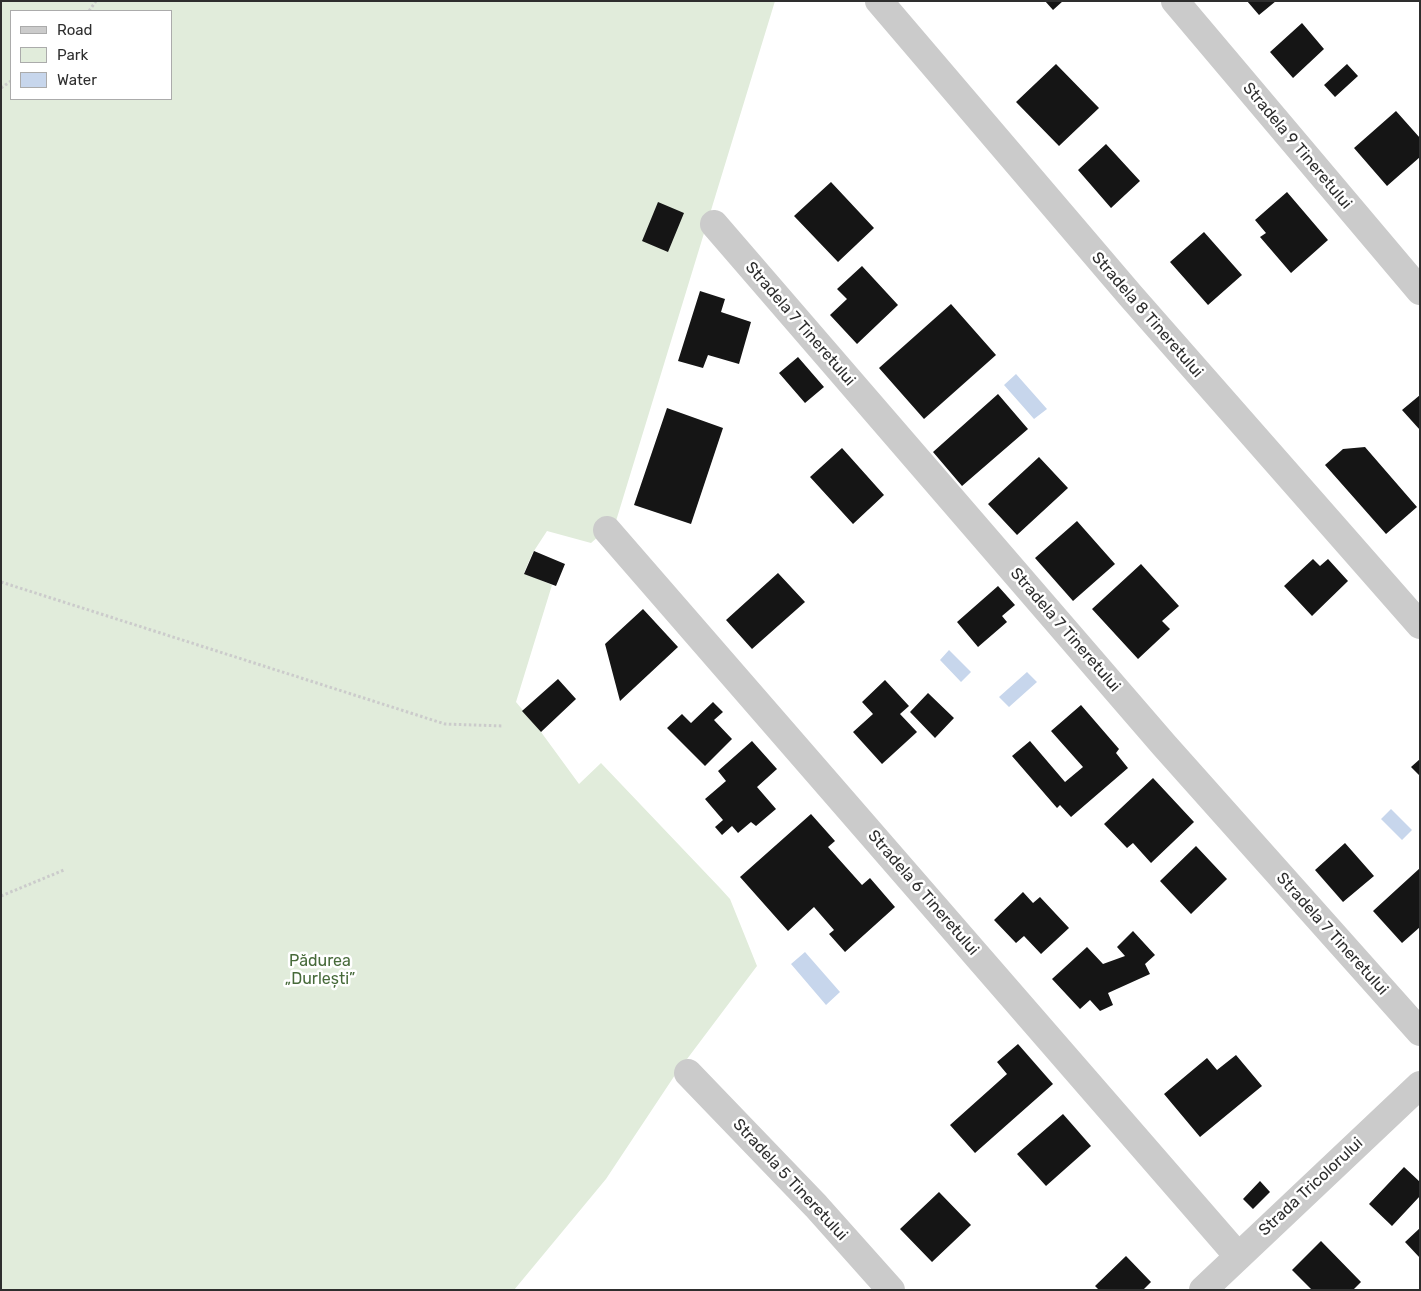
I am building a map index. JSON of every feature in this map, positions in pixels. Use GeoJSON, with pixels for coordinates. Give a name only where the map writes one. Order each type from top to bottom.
{"type":"FeatureCollection","features":[{"type":"Feature","properties":{"kind":"street","name":"Stradela 8 Tineretului"},"geometry":{"type":"LineString","coordinates":[[879,1],[1130,296],[1420,625]]}},
{"type":"Feature","properties":{"kind":"street","name":"Stradela 9 Tineretului"},"geometry":{"type":"LineString","coordinates":[[1175,1],[1420,291]]}},
{"type":"Feature","properties":{"kind":"street","name":"Stradela 7 Tineretului"},"geometry":{"type":"LineString","coordinates":[[714,224],[1164,745],[1420,1032]]}},
{"type":"Feature","properties":{"kind":"street","name":"Stradela 6 Tineretului"},"geometry":{"type":"LineString","coordinates":[[607,530],[1238,1256]]}},
{"type":"Feature","properties":{"kind":"street","name":"Stradela 5 Tineretului"},"geometry":{"type":"LineString","coordinates":[[688,1073],[816,1206],[891,1290]]}},
{"type":"Feature","properties":{"kind":"street","name":"Strada Tricolorului"},"geometry":{"type":"LineString","coordinates":[[1203,1290],[1238,1256],[1415,1099]]}},
{"type":"Feature","properties":{"kind":"path"},"geometry":{"type":"LineString","coordinates":[[1,582],[445,724],[502,726]]}},
{"type":"Feature","properties":{"kind":"path"},"geometry":{"type":"LineString","coordinates":[[1,896],[64,870]]}},
{"type":"Feature","properties":{"kind":"green space","name":"Pădurea „Durlești”"},"geometry":{"type":"Polygon","coordinates":[[[1,1],[775,1],[616,521],[591,543],[547,531],[532,554],[524,573],[552,585],[516,702],[541,732],[579,784],[601,763],[720,888],[730,899],[757,966],[675,1075],[606,1179],[514,1290],[1,1290],[1,1]]]}},
{"type":"Feature","properties":{"kind":"water"},"geometry":{"type":"Polygon","coordinates":[[[1016,374],[1047,409],[1034,419],[1004,385],[1016,374]]]}},
{"type":"Feature","properties":{"kind":"water"},"geometry":{"type":"Polygon","coordinates":[[[949,650],[971,672],[961,682],[940,660],[949,650]]]}},
{"type":"Feature","properties":{"kind":"water"},"geometry":{"type":"Polygon","coordinates":[[[1027,672],[1037,682],[1009,707],[999,697],[1027,672]]]}},
{"type":"Feature","properties":{"kind":"water"},"geometry":{"type":"Polygon","coordinates":[[[1391,809],[1412,830],[1402,840],[1381,819],[1391,809]]]}},
{"type":"Feature","properties":{"kind":"water"},"geometry":{"type":"Polygon","coordinates":[[[805,952],[840,992],[826,1005],[791,964],[805,952]]]}},
{"type":"Feature","properties":{"kind":"building"},"geometry":{"type":"Polygon","coordinates":[[[1045,1],[1063,1],[1053,10],[1045,1]]]}},
{"type":"Feature","properties":{"kind":"building"},"geometry":{"type":"Polygon","coordinates":[[[1247,1],[1276,1],[1259,15],[1247,1]]]}},
{"type":"Feature","properties":{"kind":"building"},"geometry":{"type":"Polygon","coordinates":[[[1302,23],[1324,49],[1293,78],[1270,52],[1302,23]]]}},
{"type":"Feature","properties":{"kind":"building"},"geometry":{"type":"Polygon","coordinates":[[[1056,64],[1099,108],[1059,146],[1016,102],[1056,64]]]}},
{"type":"Feature","properties":{"kind":"building"},"geometry":{"type":"Polygon","coordinates":[[[1347,64],[1358,76],[1335,97],[1324,85],[1347,64]]]}},
{"type":"Feature","properties":{"kind":"building"},"geometry":{"type":"Polygon","coordinates":[[[1396,111],[1420,138],[1420,157],[1387,186],[1354,148],[1396,111]]]}},
{"type":"Feature","properties":{"kind":"building"},"geometry":{"type":"Polygon","coordinates":[[[1106,144],[1140,181],[1111,208],[1078,170],[1106,144]]]}},
{"type":"Feature","properties":{"kind":"building"},"geometry":{"type":"Polygon","coordinates":[[[831,182],[874,228],[838,262],[794,216],[831,182]]]}},
{"type":"Feature","properties":{"kind":"building"},"geometry":{"type":"Polygon","coordinates":[[[1287,192],[1328,240],[1291,273],[1260,237],[1266,233],[1255,220],[1287,192]]]}},
{"type":"Feature","properties":{"kind":"building"},"geometry":{"type":"Polygon","coordinates":[[[658,202],[684,213],[668,252],[642,241],[658,202]]]}},
{"type":"Feature","properties":{"kind":"building"},"geometry":{"type":"Polygon","coordinates":[[[1204,232],[1242,275],[1208,305],[1170,262],[1204,232]]]}},
{"type":"Feature","properties":{"kind":"building"},"geometry":{"type":"Polygon","coordinates":[[[862,266],[898,305],[857,344],[830,315],[847,299],[837,289],[862,266]]]}},
{"type":"Feature","properties":{"kind":"building"},"geometry":{"type":"Polygon","coordinates":[[[700,291],[725,299],[721,312],[751,322],[739,364],[708,355],[703,368],[678,361],[700,291]]]}},
{"type":"Feature","properties":{"kind":"building"},"geometry":{"type":"Polygon","coordinates":[[[951,304],[996,355],[924,419],[879,368],[951,304]]]}},
{"type":"Feature","properties":{"kind":"building"},"geometry":{"type":"Polygon","coordinates":[[[798,357],[824,387],[805,403],[779,373],[798,357]]]}},
{"type":"Feature","properties":{"kind":"building"},"geometry":{"type":"Polygon","coordinates":[[[998,394],[1028,429],[962,486],[933,452],[998,394]]]}},
{"type":"Feature","properties":{"kind":"building"},"geometry":{"type":"Polygon","coordinates":[[[1420,395],[1420,430],[1402,410],[1420,395]]]}},
{"type":"Feature","properties":{"kind":"building"},"geometry":{"type":"Polygon","coordinates":[[[667,408],[723,428],[691,524],[634,505],[667,408]]]}},
{"type":"Feature","properties":{"kind":"building"},"geometry":{"type":"Polygon","coordinates":[[[1365,447],[1417,507],[1386,534],[1325,465],[1343,449],[1365,447]]]}},
{"type":"Feature","properties":{"kind":"building"},"geometry":{"type":"Polygon","coordinates":[[[842,448],[884,495],[853,524],[810,477],[842,448]]]}},
{"type":"Feature","properties":{"kind":"building"},"geometry":{"type":"Polygon","coordinates":[[[1039,457],[1068,488],[1017,535],[988,504],[1039,457]]]}},
{"type":"Feature","properties":{"kind":"building"},"geometry":{"type":"Polygon","coordinates":[[[1077,521],[1115,564],[1073,601],[1035,558],[1077,521]]]}},
{"type":"Feature","properties":{"kind":"building"},"geometry":{"type":"Polygon","coordinates":[[[534,551],[565,564],[556,586],[524,574],[534,551]]]}},
{"type":"Feature","properties":{"kind":"building"},"geometry":{"type":"Polygon","coordinates":[[[1313,559],[1320,566],[1328,559],[1348,581],[1312,616],[1284,586],[1313,559]]]}},
{"type":"Feature","properties":{"kind":"building"},"geometry":{"type":"Polygon","coordinates":[[[1141,564],[1179,606],[1162,621],[1170,629],[1138,659],[1092,609],[1141,564]]]}},
{"type":"Feature","properties":{"kind":"building"},"geometry":{"type":"Polygon","coordinates":[[[778,573],[805,602],[752,649],[726,620],[778,573]]]}},
{"type":"Feature","properties":{"kind":"building"},"geometry":{"type":"Polygon","coordinates":[[[998,586],[1015,605],[1002,616],[1007,622],[978,647],[957,622],[998,586]]]}},
{"type":"Feature","properties":{"kind":"building"},"geometry":{"type":"Polygon","coordinates":[[[643,609],[678,647],[620,701],[605,644],[643,609]]]}},
{"type":"Feature","properties":{"kind":"building"},"geometry":{"type":"Polygon","coordinates":[[[558,679],[576,699],[541,732],[522,711],[558,679]]]}},
{"type":"Feature","properties":{"kind":"building"},"geometry":{"type":"Polygon","coordinates":[[[885,680],[909,706],[900,714],[917,732],[882,764],[853,732],[873,714],[862,702],[885,680]]]}},
{"type":"Feature","properties":{"kind":"building"},"geometry":{"type":"Polygon","coordinates":[[[928,693],[954,718],[935,738],[910,712],[928,693]]]}},
{"type":"Feature","properties":{"kind":"building"},"geometry":{"type":"Polygon","coordinates":[[[713,702],[723,712],[714,720],[732,739],[705,766],[667,728],[682,714],[691,723],[713,702]]]}},
{"type":"Feature","properties":{"kind":"building"},"geometry":{"type":"Polygon","coordinates":[[[1081,705],[1119,749],[1116,753],[1128,768],[1071,817],[1060,805],[1057,808],[1012,756],[1030,741],[1065,782],[1083,767],[1051,731],[1081,705]]]}},
{"type":"Feature","properties":{"kind":"building"},"geometry":{"type":"Polygon","coordinates":[[[752,741],[777,769],[757,787],[776,809],[756,826],[751,822],[738,833],[732,826],[722,835],[715,827],[723,820],[705,799],[726,781],[718,771],[752,741]]]}},
{"type":"Feature","properties":{"kind":"building"},"geometry":{"type":"Polygon","coordinates":[[[1420,759],[1420,776],[1411,767],[1420,759]]]}},
{"type":"Feature","properties":{"kind":"building"},"geometry":{"type":"Polygon","coordinates":[[[1153,778],[1194,822],[1151,863],[1133,843],[1127,848],[1104,824],[1153,778]]]}},
{"type":"Feature","properties":{"kind":"building"},"geometry":{"type":"Polygon","coordinates":[[[811,814],[835,841],[828,847],[862,885],[870,878],[895,907],[845,952],[829,934],[834,930],[814,907],[788,931],[740,877],[811,814]]]}},
{"type":"Feature","properties":{"kind":"building"},"geometry":{"type":"Polygon","coordinates":[[[1345,843],[1374,876],[1343,902],[1315,870],[1345,843]]]}},
{"type":"Feature","properties":{"kind":"building"},"geometry":{"type":"Polygon","coordinates":[[[1196,846],[1227,879],[1191,914],[1160,881],[1196,846]]]}},
{"type":"Feature","properties":{"kind":"building"},"geometry":{"type":"Polygon","coordinates":[[[1420,868],[1420,927],[1402,943],[1373,911],[1420,868]]]}},
{"type":"Feature","properties":{"kind":"building"},"geometry":{"type":"Polygon","coordinates":[[[1023,892],[1033,903],[1040,897],[1069,928],[1041,954],[1024,936],[1016,943],[994,920],[1023,892]]]}},
{"type":"Feature","properties":{"kind":"building"},"geometry":{"type":"Polygon","coordinates":[[[1133,931],[1155,955],[1145,964],[1150,974],[1108,993],[1113,1005],[1100,1011],[1090,1000],[1080,1009],[1052,979],[1087,947],[1103,964],[1125,956],[1117,947],[1133,931]]]}},
{"type":"Feature","properties":{"kind":"building"},"geometry":{"type":"Polygon","coordinates":[[[1018,1044],[1053,1084],[975,1153],[950,1125],[1007,1074],[997,1062],[1018,1044]]]}},
{"type":"Feature","properties":{"kind":"building"},"geometry":{"type":"Polygon","coordinates":[[[1236,1055],[1262,1086],[1200,1137],[1164,1094],[1207,1058],[1217,1070],[1236,1055]]]}},
{"type":"Feature","properties":{"kind":"building"},"geometry":{"type":"Polygon","coordinates":[[[1063,1114],[1091,1146],[1046,1186],[1017,1154],[1063,1114]]]}},
{"type":"Feature","properties":{"kind":"building"},"geometry":{"type":"Polygon","coordinates":[[[1404,1167],[1420,1182],[1420,1196],[1392,1226],[1369,1204],[1404,1167]]]}},
{"type":"Feature","properties":{"kind":"building"},"geometry":{"type":"Polygon","coordinates":[[[1260,1181],[1270,1192],[1253,1209],[1243,1199],[1260,1181]]]}},
{"type":"Feature","properties":{"kind":"building"},"geometry":{"type":"Polygon","coordinates":[[[939,1192],[971,1225],[932,1262],[900,1229],[939,1192]]]}},
{"type":"Feature","properties":{"kind":"building"},"geometry":{"type":"Polygon","coordinates":[[[1420,1228],[1420,1258],[1405,1242],[1420,1228]]]}},
{"type":"Feature","properties":{"kind":"building"},"geometry":{"type":"Polygon","coordinates":[[[1321,1241],[1361,1282],[1353,1290],[1312,1290],[1292,1270],[1321,1241]]]}},
{"type":"Feature","properties":{"kind":"building"},"geometry":{"type":"Polygon","coordinates":[[[1126,1256],[1151,1282],[1143,1290],[1099,1290],[1095,1286],[1126,1256]]]}}]}
